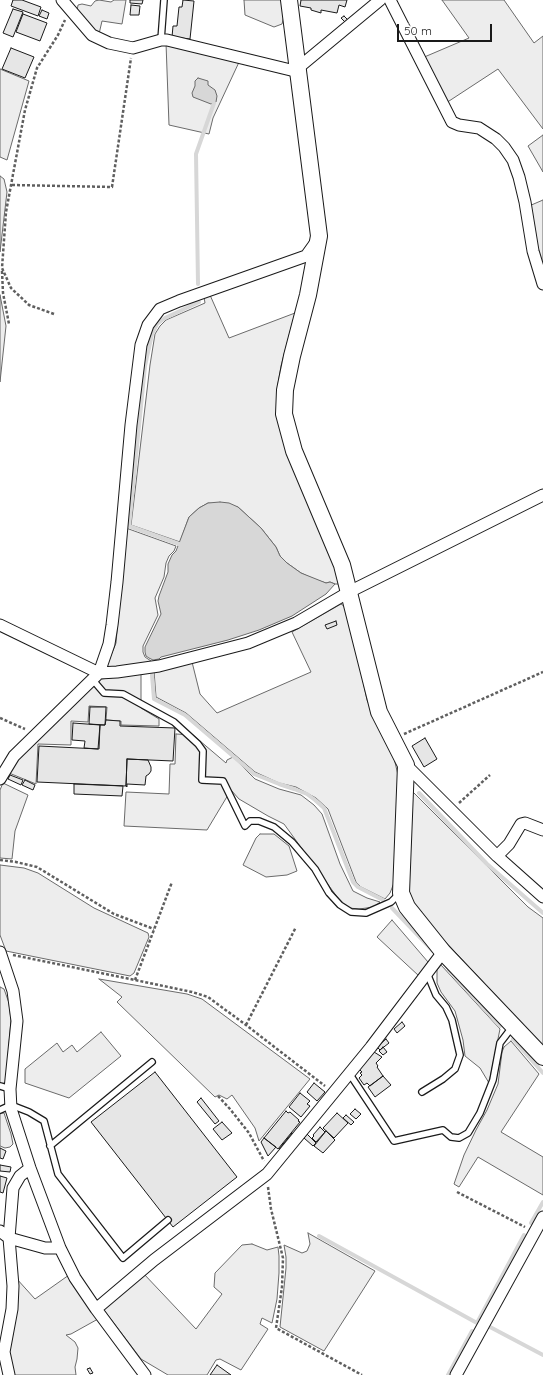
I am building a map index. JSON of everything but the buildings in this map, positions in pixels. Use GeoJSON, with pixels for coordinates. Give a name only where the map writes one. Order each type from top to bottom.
{"type":"FeatureCollection","features":[{"type":"Feature","properties":{"kind":"street"},"geometry":{"type":"LineString","coordinates":[[62,0],[92,35],[109,43],[133,48],[160,40],[298,70]]}},
{"type":"Feature","properties":{"kind":"street"},"geometry":{"type":"LineString","coordinates":[[289,0],[319,236],[308,295],[284,390],[284,414],[294,451],[342,564],[380,712],[406,765],[497,856],[543,897]]}},
{"type":"Feature","properties":{"kind":"street"},"geometry":{"type":"LineString","coordinates":[[298,70],[380,0]]}},
{"type":"Feature","properties":{"kind":"street"},"geometry":{"type":"LineString","coordinates":[[390,0],[452,122],[459,125],[479,128],[496,139],[513,160],[525,202],[533,251],[543,284]]}},
{"type":"Feature","properties":{"kind":"street"},"geometry":{"type":"LineString","coordinates":[[0,779],[14,756],[96,676],[109,644],[131,425],[141,345],[148,325],[160,309],[306,256],[319,236]]}},
{"type":"Feature","properties":{"kind":"street"},"geometry":{"type":"LineString","coordinates":[[0,625],[96,676],[159,666],[248,643],[296,623],[349,592],[543,495]]}},
{"type":"Feature","properties":{"kind":"street"},"geometry":{"type":"LineString","coordinates":[[406,765],[401,893],[407,907],[443,952],[543,1057]]}},
{"type":"Feature","properties":{"kind":"street"},"geometry":{"type":"LineString","coordinates":[[497,856],[509,844],[521,824],[525,823],[543,830]]}},
{"type":"Feature","properties":{"kind":"street"},"geometry":{"type":"LineString","coordinates":[[96,1309],[154,1260],[268,1173],[371,1047],[443,952]]}},
{"type":"Feature","properties":{"kind":"street"},"geometry":{"type":"LineString","coordinates":[[0,953],[13,991],[18,1021],[5,1087],[30,1168],[60,1248],[75,1278],[145,1375]]}},
{"type":"Feature","properties":{"kind":"street"},"geometry":{"type":"LineString","coordinates":[[9,1375],[4,1352],[12,1309],[12,1294],[4,1234],[13,1188],[20,1176],[30,1168]]}},
{"type":"Feature","properties":{"kind":"street"},"geometry":{"type":"LineString","coordinates":[[456,1375],[543,1217]]}},
{"type":"Feature","properties":{"kind":"street"},"geometry":{"type":"LineString","coordinates":[[4,1234],[45,1248],[60,1248]]}},
{"type":"Feature","properties":{"kind":"lane"},"geometry":{"type":"LineString","coordinates":[[160,40],[164,0]]}},
{"type":"Feature","properties":{"kind":"lane"},"geometry":{"type":"LineString","coordinates":[[96,676],[104,693],[123,694],[174,722],[198,744],[203,751],[202,780],[223,781],[245,826],[250,821],[259,821],[274,827],[292,842],[315,869],[329,893],[340,905],[352,912],[366,913],[391,902],[401,893]]}},
{"type":"Feature","properties":{"kind":"lane"},"geometry":{"type":"LineString","coordinates":[[422,1092],[443,1079],[455,1069],[460,1055],[452,1020],[446,1007],[436,995],[427,973]]}},
{"type":"Feature","properties":{"kind":"lane"},"geometry":{"type":"LineString","coordinates":[[349,1073],[394,1141],[442,1130],[451,1137],[459,1138],[468,1133],[480,1112],[493,1080],[500,1043],[513,1026]]}},
{"type":"Feature","properties":{"kind":"lane"},"geometry":{"type":"LineString","coordinates":[[50,1146],[152,1062]]}},
{"type":"Feature","properties":{"kind":"lane"},"geometry":{"type":"LineString","coordinates":[[0,1110],[11,1105],[29,1112],[44,1121],[58,1174],[123,1258],[168,1220]]}},
{"type":"Feature","properties":{"kind":"path"},"geometry":{"type":"LineString","coordinates":[[9,324],[3,293],[2,268],[6,212],[25,110],[37,68],[58,35],[70,9]]}},
{"type":"Feature","properties":{"kind":"path"},"geometry":{"type":"LineString","coordinates":[[12,185],[112,187],[133,48]]}},
{"type":"Feature","properties":{"kind":"path"},"geometry":{"type":"LineString","coordinates":[[2,268],[11,288],[29,305],[54,314]]}},
{"type":"Feature","properties":{"kind":"path"},"geometry":{"type":"LineString","coordinates":[[393,739],[543,672]]}},
{"type":"Feature","properties":{"kind":"path"},"geometry":{"type":"LineString","coordinates":[[0,718],[35,734]]}},
{"type":"Feature","properties":{"kind":"path"},"geometry":{"type":"LineString","coordinates":[[451,810],[490,775]]}},
{"type":"Feature","properties":{"kind":"path"},"geometry":{"type":"LineString","coordinates":[[0,860],[16,862],[37,868],[114,914],[154,929]]}},
{"type":"Feature","properties":{"kind":"path"},"geometry":{"type":"LineString","coordinates":[[135,980],[172,882]]}},
{"type":"Feature","properties":{"kind":"path"},"geometry":{"type":"LineString","coordinates":[[246,1025],[296,927]]}},
{"type":"Feature","properties":{"kind":"path"},"geometry":{"type":"LineString","coordinates":[[0,953],[192,992],[208,997],[334,1092]]}},
{"type":"Feature","properties":{"kind":"path"},"geometry":{"type":"LineString","coordinates":[[218,1096],[249,1133],[268,1173],[271,1209],[283,1258],[282,1287],[276,1328],[362,1375]]}},
{"type":"Feature","properties":{"kind":"path"},"geometry":{"type":"LineString","coordinates":[[457,1192],[534,1232]]}},
{"type":"Feature","properties":{"kind":"shaded area"},"geometry":{"type":"Polygon","coordinates":[[[99,0],[111,2],[114,0],[126,0],[122,24],[102,21],[99,34],[93,32],[77,11],[78,5],[82,4],[91,6],[95,1],[99,0]]]}},
{"type":"Feature","properties":{"kind":"shaded area"},"geometry":{"type":"Polygon","coordinates":[[[244,0],[282,0],[284,16],[282,24],[274,27],[245,15],[244,0]]]}},
{"type":"Feature","properties":{"kind":"shaded area"},"geometry":{"type":"Polygon","coordinates":[[[442,0],[504,0],[534,43],[543,36],[543,129],[498,69],[446,103],[422,58],[469,38],[442,0]]]}},
{"type":"Feature","properties":{"kind":"shaded area"},"geometry":{"type":"Polygon","coordinates":[[[166,43],[240,60],[213,118],[209,134],[169,125],[166,43]]]}},
{"type":"Feature","properties":{"kind":"shaded area"},"geometry":{"type":"Polygon","coordinates":[[[0,69],[29,81],[7,160],[0,157],[0,69]]]}},
{"type":"Feature","properties":{"kind":"shaded area"},"geometry":{"type":"Polygon","coordinates":[[[198,78],[208,81],[208,85],[215,90],[217,96],[216,102],[211,104],[193,97],[192,93],[195,86],[195,81],[198,78]]]}},
{"type":"Feature","properties":{"kind":"shaded area"},"geometry":{"type":"Polygon","coordinates":[[[543,135],[543,172],[528,146],[543,135]]]}},
{"type":"Feature","properties":{"kind":"shaded area"},"geometry":{"type":"Polygon","coordinates":[[[0,176],[4,179],[7,192],[0,252],[0,176]]]}},
{"type":"Feature","properties":{"kind":"shaded area"},"geometry":{"type":"Polygon","coordinates":[[[543,200],[543,276],[529,206],[543,200]]]}},
{"type":"Feature","properties":{"kind":"shaded area"},"geometry":{"type":"Polygon","coordinates":[[[0,295],[6,326],[0,382],[0,295]]]}},
{"type":"Feature","properties":{"kind":"shaded area"},"geometry":{"type":"Polygon","coordinates":[[[210,295],[229,338],[295,313],[281,366],[278,384],[341,584],[330,582],[326,583],[314,579],[301,573],[287,563],[280,556],[276,547],[261,528],[238,507],[208,503],[199,508],[189,517],[180,542],[131,525],[155,334],[166,320],[205,303],[204,297],[210,295]]]}},
{"type":"Feature","properties":{"kind":"shaded area"},"geometry":{"type":"Polygon","coordinates":[[[208,503],[229,503],[238,507],[261,528],[276,547],[280,556],[301,573],[326,583],[330,582],[335,584],[326,594],[292,616],[259,630],[153,660],[146,656],[145,647],[161,614],[158,601],[168,572],[168,564],[172,555],[176,551],[189,517],[199,508],[208,503]]]}},
{"type":"Feature","properties":{"kind":"shaded area"},"geometry":{"type":"Polygon","coordinates":[[[126,528],[176,546],[166,563],[164,577],[155,598],[158,615],[143,646],[145,657],[151,661],[151,664],[112,669],[106,667],[116,643],[126,528]]]}},
{"type":"Feature","properties":{"kind":"shaded area"},"geometry":{"type":"Polygon","coordinates":[[[341,604],[348,609],[367,700],[393,754],[398,775],[394,883],[390,893],[385,899],[361,887],[356,882],[328,809],[316,798],[296,787],[279,783],[255,772],[186,713],[156,697],[154,671],[192,662],[200,694],[217,713],[311,672],[292,632],[341,604]]]}},
{"type":"Feature","properties":{"kind":"shaded area"},"geometry":{"type":"Polygon","coordinates":[[[141,674],[141,708],[159,719],[159,726],[121,725],[121,721],[106,720],[107,707],[89,706],[88,722],[71,721],[71,745],[38,744],[36,784],[9,773],[20,757],[101,679],[141,674]]]}},
{"type":"Feature","properties":{"kind":"shaded area"},"geometry":{"type":"Polygon","coordinates":[[[176,734],[193,735],[226,763],[227,760],[233,757],[255,779],[279,789],[301,795],[314,805],[322,814],[340,864],[353,891],[367,898],[380,902],[374,907],[359,909],[349,908],[340,901],[284,824],[239,799],[231,790],[207,830],[124,826],[126,792],[169,794],[170,764],[175,764],[176,734]]]}},
{"type":"Feature","properties":{"kind":"shaded area"},"geometry":{"type":"Polygon","coordinates":[[[3,783],[28,795],[15,831],[12,859],[0,858],[0,790],[3,783]]]}},
{"type":"Feature","properties":{"kind":"shaded area"},"geometry":{"type":"Polygon","coordinates":[[[411,790],[528,907],[543,918],[543,1046],[440,936],[414,904],[409,892],[408,873],[411,790]]]}},
{"type":"Feature","properties":{"kind":"shaded area"},"geometry":{"type":"Polygon","coordinates":[[[260,834],[274,834],[289,846],[297,871],[287,875],[266,877],[243,865],[256,838],[260,834]]]}},
{"type":"Feature","properties":{"kind":"shaded area"},"geometry":{"type":"Polygon","coordinates":[[[0,865],[24,868],[38,873],[94,908],[148,933],[149,937],[134,973],[130,976],[6,951],[0,935],[0,865]]]}},
{"type":"Feature","properties":{"kind":"shaded area"},"geometry":{"type":"Polygon","coordinates":[[[392,920],[428,962],[419,976],[377,937],[392,920]]]}},
{"type":"Feature","properties":{"kind":"shaded area"},"geometry":{"type":"Polygon","coordinates":[[[441,965],[500,1029],[489,1083],[480,1068],[465,1056],[463,1040],[455,1011],[441,992],[437,983],[437,970],[441,965]]]}},
{"type":"Feature","properties":{"kind":"shaded area"},"geometry":{"type":"Polygon","coordinates":[[[99,979],[187,994],[202,999],[310,1079],[259,1141],[255,1128],[232,1095],[227,1099],[219,1095],[215,1097],[117,1002],[122,997],[99,979]]]}},
{"type":"Feature","properties":{"kind":"shaded area"},"geometry":{"type":"Polygon","coordinates":[[[0,987],[4,989],[9,1003],[11,1020],[5,1083],[0,1082],[0,987]]]}},
{"type":"Feature","properties":{"kind":"shaded area"},"geometry":{"type":"Polygon","coordinates":[[[101,1032],[121,1056],[69,1098],[25,1083],[25,1069],[57,1043],[63,1052],[72,1045],[77,1052],[101,1032]]]}},
{"type":"Feature","properties":{"kind":"shaded area"},"geometry":{"type":"Polygon","coordinates":[[[511,1041],[539,1074],[501,1132],[543,1157],[543,1195],[478,1157],[459,1187],[454,1184],[464,1155],[487,1110],[498,1084],[502,1052],[504,1047],[511,1041]]]}},
{"type":"Feature","properties":{"kind":"shaded area"},"geometry":{"type":"Polygon","coordinates":[[[0,1113],[4,1113],[11,1134],[13,1144],[10,1147],[5,1148],[0,1146],[0,1113]]]}},
{"type":"Feature","properties":{"kind":"shaded area"},"geometry":{"type":"Polygon","coordinates":[[[308,1233],[375,1271],[324,1351],[280,1327],[286,1268],[284,1245],[302,1253],[307,1251],[310,1244],[308,1233]]]}},
{"type":"Feature","properties":{"kind":"shaded area"},"geometry":{"type":"Polygon","coordinates":[[[252,1244],[267,1250],[278,1247],[279,1273],[277,1299],[272,1323],[262,1318],[260,1324],[268,1329],[241,1370],[220,1359],[216,1360],[207,1375],[168,1375],[141,1359],[104,1310],[105,1305],[143,1273],[196,1329],[222,1294],[214,1287],[215,1273],[242,1245],[252,1244]]]}},
{"type":"Feature","properties":{"kind":"shaded area"},"geometry":{"type":"Polygon","coordinates":[[[69,1275],[98,1319],[71,1334],[66,1335],[75,1342],[78,1348],[75,1367],[76,1375],[12,1375],[7,1354],[13,1334],[16,1278],[35,1299],[69,1275]]]}},
{"type":"Feature","properties":{"kind":"waterway"},"geometry":{"type":"LineString","coordinates":[[198,284],[196,154],[214,103]]}},
{"type":"Feature","properties":{"kind":"waterway"},"geometry":{"type":"LineString","coordinates":[[179,544],[129,526],[145,366],[152,334],[157,324],[165,318],[199,302]]}},
{"type":"Feature","properties":{"kind":"waterway"},"geometry":{"type":"LineString","coordinates":[[152,675],[154,699],[185,715],[254,774],[307,794],[324,808],[353,882],[358,887],[383,900]]}},
{"type":"Feature","properties":{"kind":"waterway"},"geometry":{"type":"LineString","coordinates":[[419,793],[487,864],[543,913]]}},
{"type":"Feature","properties":{"kind":"waterway"},"geometry":{"type":"LineString","coordinates":[[392,908],[433,951]]}},
{"type":"Feature","properties":{"kind":"waterway"},"geometry":{"type":"LineString","coordinates":[[449,970],[500,1026]]}},
{"type":"Feature","properties":{"kind":"waterway"},"geometry":{"type":"LineString","coordinates":[[513,1039],[543,1073]]}},
{"type":"Feature","properties":{"kind":"waterway"},"geometry":{"type":"LineString","coordinates":[[531,1223],[543,1202]]}},
{"type":"Feature","properties":{"kind":"waterway"},"geometry":{"type":"LineString","coordinates":[[319,1236],[477,1323],[524,1235]]}},
{"type":"Feature","properties":{"kind":"waterway"},"geometry":{"type":"LineString","coordinates":[[490,1327],[543,1355]]}},
{"type":"Feature","properties":{"kind":"waterway"},"geometry":{"type":"LineString","coordinates":[[448,1375],[472,1331]]}}]}
